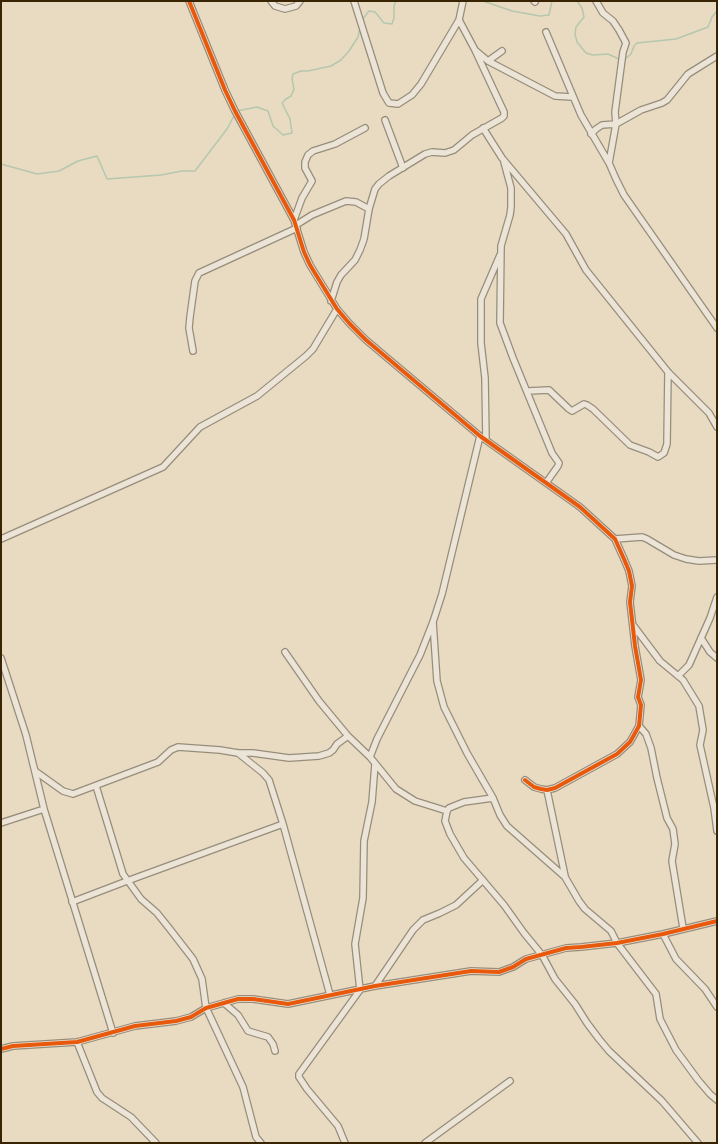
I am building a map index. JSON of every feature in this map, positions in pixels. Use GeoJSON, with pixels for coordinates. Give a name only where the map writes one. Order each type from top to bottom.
{"type":"FeatureCollection","features":[{"type":"Feature","properties":{"kind":"street"},"geometry":{"type":"LineString","coordinates":[[189,1],[235,111],[296,225],[304,252],[310,265],[337,309],[366,340],[480,436],[580,507],[615,539],[629,571],[632,586],[630,602],[641,683],[638,697],[641,705],[639,726],[630,742],[617,754],[555,788],[547,790],[534,787],[524,780]]}},
{"type":"Feature","properties":{"kind":"street"},"geometry":{"type":"LineString","coordinates":[[271,1],[275,6],[285,9],[296,6],[300,1]]}},
{"type":"Feature","properties":{"kind":"street"},"geometry":{"type":"LineString","coordinates":[[354,1],[383,93],[389,103],[393,104],[402,103],[417,89],[459,20],[463,1]]}},
{"type":"Feature","properties":{"kind":"street"},"geometry":{"type":"LineString","coordinates":[[596,1],[603,13],[613,21],[625,42],[615,112],[616,124],[610,163]]}},
{"type":"Feature","properties":{"kind":"street"},"geometry":{"type":"LineString","coordinates":[[331,301],[340,275],[355,260],[360,250],[364,239],[369,209],[375,190],[379,184],[389,176],[428,153],[450,152],[483,128],[502,118],[504,112],[459,20]]}},
{"type":"Feature","properties":{"kind":"street"},"geometry":{"type":"LineString","coordinates":[[546,32],[572,97],[610,163],[624,195],[717,328]]}},
{"type":"Feature","properties":{"kind":"street"},"geometry":{"type":"LineString","coordinates":[[475,50],[488,61],[555,96],[572,97]]}},
{"type":"Feature","properties":{"kind":"street"},"geometry":{"type":"LineString","coordinates":[[488,61],[502,51]]}},
{"type":"Feature","properties":{"kind":"street"},"geometry":{"type":"LineString","coordinates":[[592,134],[596,129],[602,126],[616,124],[641,110],[667,100],[688,74],[717,56]]}},
{"type":"Feature","properties":{"kind":"street"},"geometry":{"type":"LineString","coordinates":[[385,120],[403,168]]}},
{"type":"Feature","properties":{"kind":"street"},"geometry":{"type":"LineString","coordinates":[[296,225],[302,198],[312,181],[305,168],[305,162],[308,155],[313,151],[335,144],[365,128]]}},
{"type":"Feature","properties":{"kind":"street"},"geometry":{"type":"LineString","coordinates":[[483,128],[502,158],[560,225],[586,270],[668,372],[709,413],[717,427]]}},
{"type":"Feature","properties":{"kind":"street"},"geometry":{"type":"LineString","coordinates":[[502,158],[511,188],[511,207],[510,215],[502,238],[500,323],[552,453],[559,463],[546,483]]}},
{"type":"Feature","properties":{"kind":"street"},"geometry":{"type":"LineString","coordinates":[[193,351],[189,328],[195,281],[199,273],[296,225],[312,215],[346,201],[356,202],[369,209]]}},
{"type":"Feature","properties":{"kind":"street"},"geometry":{"type":"LineString","coordinates":[[486,440],[485,378],[481,343],[480,310],[484,289],[501,253]]}},
{"type":"Feature","properties":{"kind":"street"},"geometry":{"type":"LineString","coordinates":[[1,539],[163,467],[200,427],[257,396],[306,356],[313,349],[337,309]]}},
{"type":"Feature","properties":{"kind":"street"},"geometry":{"type":"LineString","coordinates":[[528,391],[549,390],[568,409],[572,411],[584,404],[587,405],[630,445],[658,457],[664,453],[667,444],[668,372]]}},
{"type":"Feature","properties":{"kind":"street"},"geometry":{"type":"LineString","coordinates":[[370,757],[377,739],[420,655],[433,622],[442,594],[480,436]]}},
{"type":"Feature","properties":{"kind":"street"},"geometry":{"type":"LineString","coordinates":[[615,539],[642,537],[674,555],[686,559],[699,562],[717,560]]}},
{"type":"Feature","properties":{"kind":"street"},"geometry":{"type":"LineString","coordinates":[[678,676],[690,665],[710,618],[717,597]]}},
{"type":"Feature","properties":{"kind":"street"},"geometry":{"type":"LineString","coordinates":[[433,622],[439,694],[467,753],[494,798],[500,815],[507,826],[565,877],[579,901],[611,931],[618,943],[656,994],[660,1019],[676,1050],[698,1080],[717,1100]]}},
{"type":"Feature","properties":{"kind":"street"},"geometry":{"type":"LineString","coordinates":[[633,625],[660,661],[683,680],[693,695],[701,714],[703,730],[700,745],[714,808],[717,831]]}},
{"type":"Feature","properties":{"kind":"street"},"geometry":{"type":"LineString","coordinates":[[702,638],[710,652],[717,658]]}},
{"type":"Feature","properties":{"kind":"street"},"geometry":{"type":"LineString","coordinates":[[285,652],[319,701],[348,736],[370,757],[396,789],[415,802],[447,811]]}},
{"type":"Feature","properties":{"kind":"street"},"geometry":{"type":"LineString","coordinates":[[1,658],[26,735],[44,809],[113,1032]]}},
{"type":"Feature","properties":{"kind":"street"},"geometry":{"type":"LineString","coordinates":[[639,726],[646,734],[651,748],[666,818],[673,829],[675,844],[672,861],[683,928]]}},
{"type":"Feature","properties":{"kind":"street"},"geometry":{"type":"LineString","coordinates":[[35,771],[62,791],[69,794],[78,793],[158,762],[171,750],[178,747],[238,753],[248,752],[289,758],[319,756],[331,752],[337,744],[348,736]]}},
{"type":"Feature","properties":{"kind":"street"},"geometry":{"type":"LineString","coordinates":[[238,753],[263,773],[269,780],[284,824],[330,995]]}},
{"type":"Feature","properties":{"kind":"street"},"geometry":{"type":"LineString","coordinates":[[345,1143],[338,1126],[307,1089],[299,1077],[299,1074],[360,990],[355,944],[363,898],[364,841],[372,802],[375,764]]}},
{"type":"Feature","properties":{"kind":"street"},"geometry":{"type":"LineString","coordinates":[[96,786],[123,874],[141,900],[165,923],[193,959],[202,979],[206,1008],[243,1087],[255,1140],[261,1143]]}},
{"type":"Feature","properties":{"kind":"street"},"geometry":{"type":"LineString","coordinates":[[547,790],[565,877]]}},
{"type":"Feature","properties":{"kind":"street"},"geometry":{"type":"LineString","coordinates":[[494,798],[464,802],[453,806],[447,811],[445,821],[450,834],[464,858],[504,905],[542,955],[555,979],[575,1004],[587,1024],[609,1051],[662,1101],[698,1143]]}},
{"type":"Feature","properties":{"kind":"street"},"geometry":{"type":"LineString","coordinates":[[1,823],[44,809]]}},
{"type":"Feature","properties":{"kind":"street"},"geometry":{"type":"LineString","coordinates":[[72,902],[284,824]]}},
{"type":"Feature","properties":{"kind":"street"},"geometry":{"type":"LineString","coordinates":[[376,986],[396,954],[423,920],[456,905],[483,880]]}},
{"type":"Feature","properties":{"kind":"street"},"geometry":{"type":"LineString","coordinates":[[1,1049],[13,1046],[77,1042],[135,1026],[184,1019],[206,1008],[246,999],[288,1004],[376,986],[471,971],[499,972],[513,967],[526,959],[567,947],[618,943],[717,921]]}},
{"type":"Feature","properties":{"kind":"street"},"geometry":{"type":"LineString","coordinates":[[663,934],[676,959],[705,988],[717,1008]]}},
{"type":"Feature","properties":{"kind":"street"},"geometry":{"type":"LineString","coordinates":[[224,1003],[238,1015],[248,1031],[268,1037],[273,1044],[275,1051]]}},
{"type":"Feature","properties":{"kind":"street"},"geometry":{"type":"LineString","coordinates":[[77,1042],[97,1092],[102,1098],[132,1117],[156,1143]]}},
{"type":"Feature","properties":{"kind":"street"},"geometry":{"type":"LineString","coordinates":[[425,1143],[510,1081]]}},
{"type":"Feature","properties":{"kind":"waterway"},"geometry":{"type":"LineString","coordinates":[[362,20],[369,11],[375,12],[384,23],[392,24],[396,1]]}},
{"type":"Feature","properties":{"kind":"waterway"},"geometry":{"type":"LineString","coordinates":[[483,1],[512,11],[540,16],[549,15],[552,1]]}},
{"type":"Feature","properties":{"kind":"waterway"},"geometry":{"type":"LineString","coordinates":[[577,1],[582,8],[584,17],[576,27],[575,34],[577,42],[586,53],[593,55],[608,54],[621,60]]}},
{"type":"Feature","properties":{"kind":"waterway"},"geometry":{"type":"LineString","coordinates":[[625,59],[631,54],[637,43],[676,39],[708,27],[712,17],[717,11]]}},
{"type":"Feature","properties":{"kind":"waterway"},"geometry":{"type":"LineString","coordinates":[[237,111],[257,107],[268,111],[273,126],[283,135],[292,133],[290,119],[282,103],[291,96],[294,89],[292,79],[293,74],[301,71],[331,66],[341,60],[358,37],[360,28]]}},
{"type":"Feature","properties":{"kind":"waterway"},"geometry":{"type":"LineString","coordinates":[[1,164],[37,174],[59,171],[78,161],[97,156],[107,179],[195,171],[227,129],[235,114]]}},
{"type":"Feature","properties":{"kind":"cycle path"},"geometry":{"type":"LineString","coordinates":[[189,1],[235,111],[294,220],[304,252],[310,265],[337,309],[366,340],[480,436],[580,507],[615,539],[624,559],[629,571],[632,586],[630,602],[641,680],[638,697],[641,705],[639,726],[630,742],[617,754],[555,788],[547,790],[541,789],[534,787],[525,780]]}},
{"type":"Feature","properties":{"kind":"cycle path"},"geometry":{"type":"LineString","coordinates":[[1,1049],[13,1046],[77,1042],[135,1026],[176,1021],[191,1017],[206,1008],[238,999],[253,999],[288,1004],[375,986],[471,971],[499,972],[513,967],[526,959],[566,948],[617,943],[717,921]]}}]}
